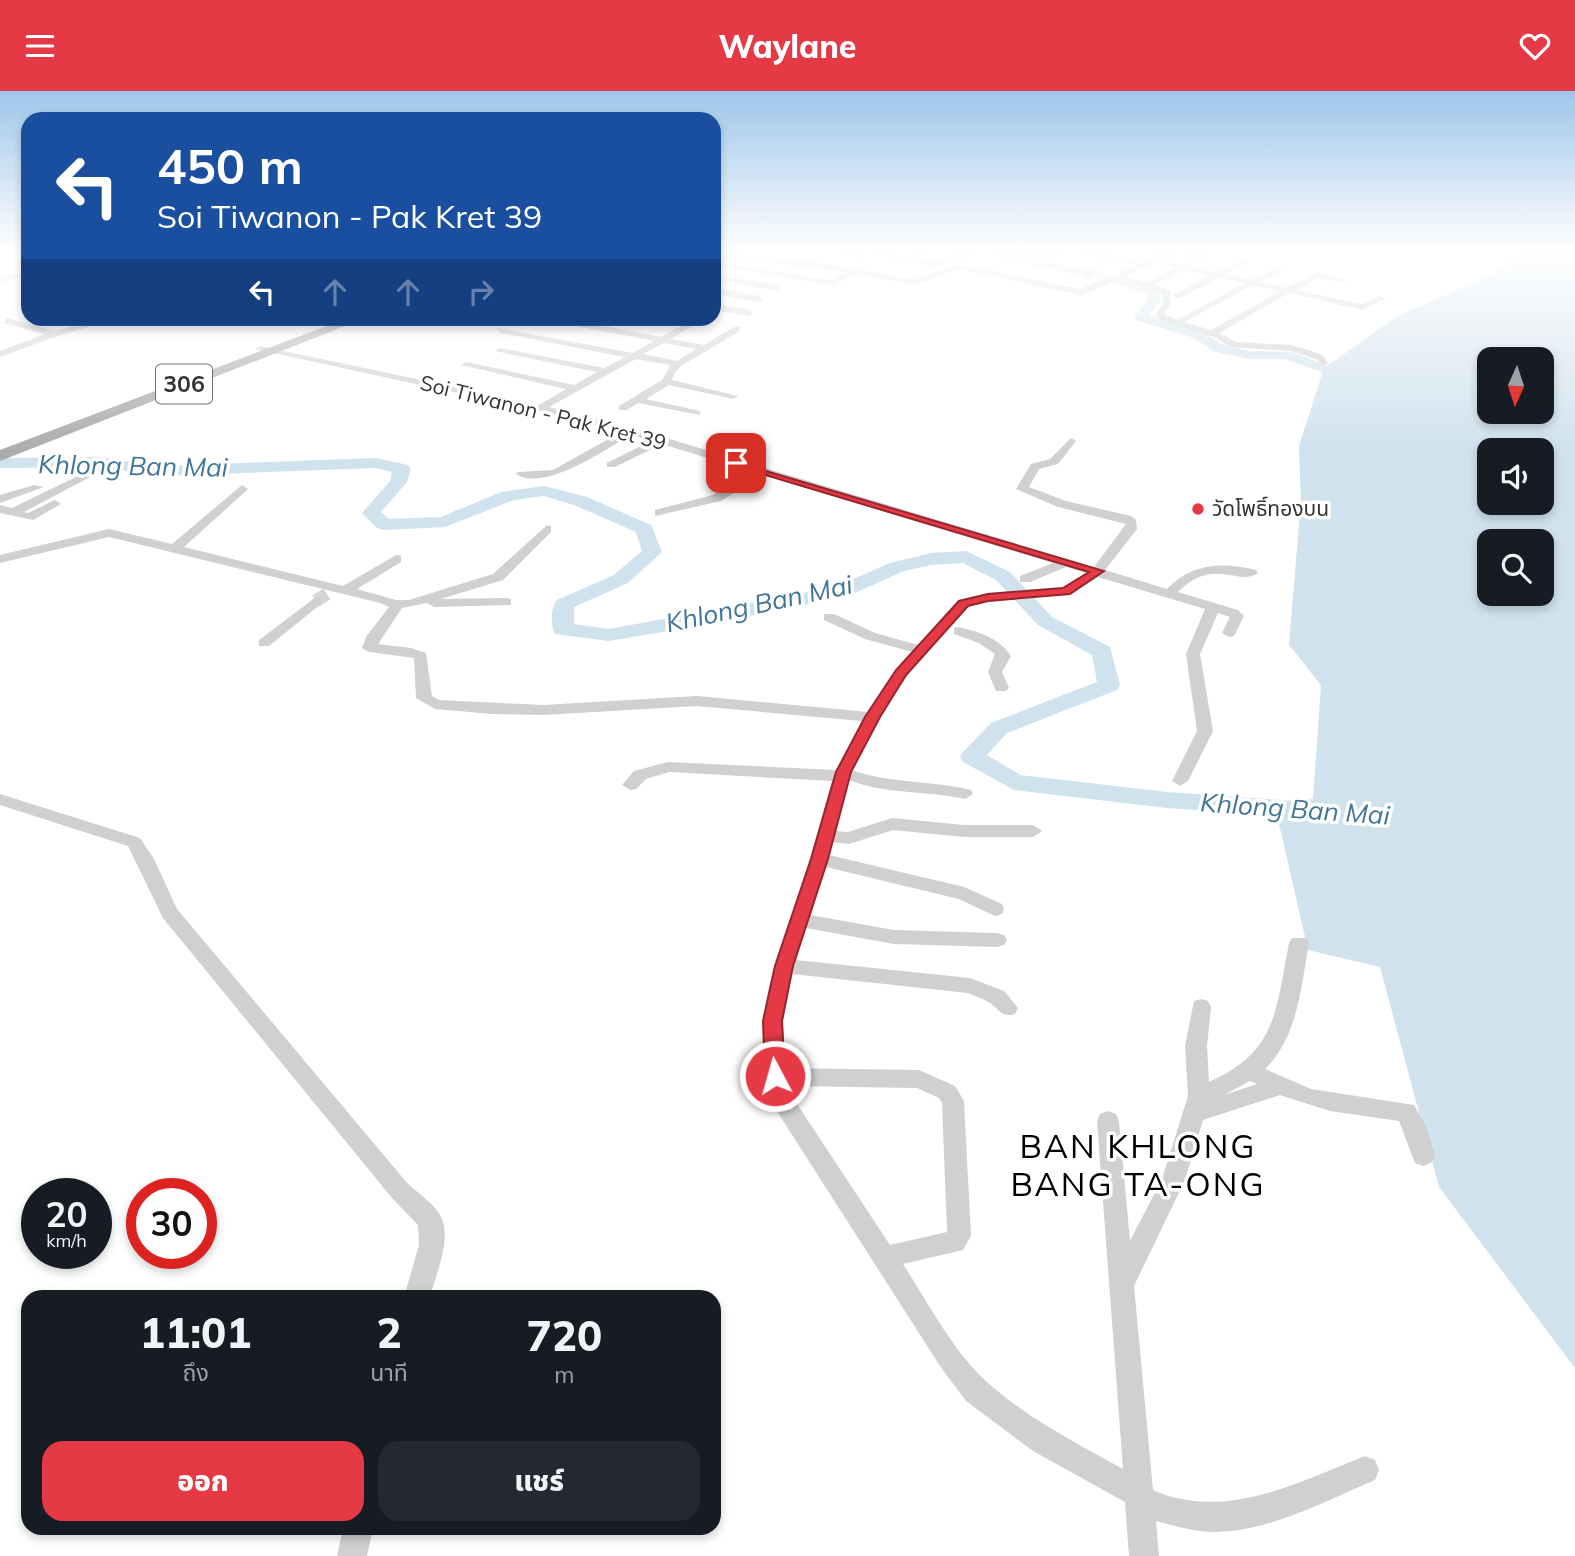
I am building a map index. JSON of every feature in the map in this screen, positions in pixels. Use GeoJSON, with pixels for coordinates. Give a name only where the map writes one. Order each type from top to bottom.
{"type":"FeatureCollection","features":[{"type":"Feature","properties":{"kind":"main road","name":"306"},"geometry":{"type":"LineString","coordinates":[[4,451],[323,326]]}},
{"type":"Feature","properties":{"kind":"main road","name":"306"},"geometry":{"type":"LineString","coordinates":[[265,350],[335,326]]}},
{"type":"Feature","properties":{"kind":"street"},"geometry":{"type":"LineString","coordinates":[[1162,317],[1212,333],[1234,345],[1273,346],[1313,353],[1320,357],[1323,363]]}},
{"type":"Feature","properties":{"kind":"street"},"geometry":{"type":"LineString","coordinates":[[1182,320],[1187,317]]}},
{"type":"Feature","properties":{"kind":"street"},"geometry":{"type":"LineString","coordinates":[[1212,333],[1240,317]]}},
{"type":"Feature","properties":{"kind":"street"},"geometry":{"type":"LineString","coordinates":[[7,321],[21,325]]}},
{"type":"Feature","properties":{"kind":"street"},"geometry":{"type":"LineString","coordinates":[[25,326],[54,334]]}},
{"type":"Feature","properties":{"kind":"street"},"geometry":{"type":"LineString","coordinates":[[0,354],[54,334],[85,326]]}},
{"type":"Feature","properties":{"kind":"street"},"geometry":{"type":"LineString","coordinates":[[538,337],[559,326]]}},
{"type":"Feature","properties":{"kind":"street"},"geometry":{"type":"LineString","coordinates":[[598,326],[705,348]]}},
{"type":"Feature","properties":{"kind":"street"},"geometry":{"type":"LineString","coordinates":[[540,408],[633,355],[691,326]]}},
{"type":"Feature","properties":{"kind":"street"},"geometry":{"type":"LineString","coordinates":[[667,382],[670,371],[678,364],[737,329],[722,326]]}},
{"type":"Feature","properties":{"kind":"street"},"geometry":{"type":"LineString","coordinates":[[500,330],[678,364]]}},
{"type":"Feature","properties":{"kind":"street"},"geometry":{"type":"LineString","coordinates":[[0,343],[16,348]]}},
{"type":"Feature","properties":{"kind":"street"},"geometry":{"type":"LineString","coordinates":[[510,374],[570,343]]}},
{"type":"Feature","properties":{"kind":"street","name":"Soi Tiwanon - Pak Kret 39"},"geometry":{"type":"LineString","coordinates":[[265,350],[540,408],[662,440],[1237,614],[1229,633]]}},
{"type":"Feature","properties":{"kind":"street"},"geometry":{"type":"LineString","coordinates":[[500,351],[604,371]]}},
{"type":"Feature","properties":{"kind":"street"},"geometry":{"type":"LineString","coordinates":[[466,365],[574,388]]}},
{"type":"Feature","properties":{"kind":"street"},"geometry":{"type":"LineString","coordinates":[[623,408],[667,382],[733,396]]}},
{"type":"Feature","properties":{"kind":"street"},"geometry":{"type":"LineString","coordinates":[[637,400],[696,412]]}},
{"type":"Feature","properties":{"kind":"street"},"geometry":{"type":"LineString","coordinates":[[522,474],[546,475],[565,469],[597,447],[630,431]]}},
{"type":"Feature","properties":{"kind":"street"},"geometry":{"type":"LineString","coordinates":[[611,465],[662,440]]}},
{"type":"Feature","properties":{"kind":"street"},"geometry":{"type":"LineString","coordinates":[[1072,441],[1054,462],[1035,465],[1022,487],[1062,504],[1127,519],[1132,523],[1131,529],[1098,571],[1066,591],[1002,596],[963,603],[950,629],[920,650],[872,717],[843,774],[784,966],[773,1021],[775,1076],[788,1109],[949,1357],[976,1391],[1043,1441],[1140,1499],[1211,1517],[1259,1510],[1365,1470]]}},
{"type":"Feature","properties":{"kind":"street"},"geometry":{"type":"LineString","coordinates":[[659,513],[717,498],[762,471]]}},
{"type":"Feature","properties":{"kind":"street"},"geometry":{"type":"LineString","coordinates":[[6,511],[86,476]]}},
{"type":"Feature","properties":{"kind":"street"},"geometry":{"type":"LineString","coordinates":[[0,499],[38,487]]}},
{"type":"Feature","properties":{"kind":"street"},"geometry":{"type":"LineString","coordinates":[[173,550],[242,489]]}},
{"type":"Feature","properties":{"kind":"street"},"geometry":{"type":"LineString","coordinates":[[6,511],[32,517],[55,504]]}},
{"type":"Feature","properties":{"kind":"street"},"geometry":{"type":"LineString","coordinates":[[547,529],[498,577],[403,604],[373,636],[369,649],[411,652],[421,656],[421,690],[424,698],[435,704],[492,709],[576,710],[697,701],[872,717]]}},
{"type":"Feature","properties":{"kind":"street"},"geometry":{"type":"LineString","coordinates":[[0,559],[109,533],[403,604],[506,602]]}},
{"type":"Feature","properties":{"kind":"street"},"geometry":{"type":"LineString","coordinates":[[337,590],[396,559]]}},
{"type":"Feature","properties":{"kind":"street"},"geometry":{"type":"LineString","coordinates":[[1025,579],[1066,562]]}},
{"type":"Feature","properties":{"kind":"street"},"geometry":{"type":"LineString","coordinates":[[1169,593],[1185,575],[1199,569],[1251,573]]}},
{"type":"Feature","properties":{"kind":"street"},"geometry":{"type":"LineString","coordinates":[[264,643],[316,601]]}},
{"type":"Feature","properties":{"kind":"street"},"geometry":{"type":"LineString","coordinates":[[1180,781],[1205,731],[1194,654],[1213,607]]}},
{"type":"Feature","properties":{"kind":"street"},"geometry":{"type":"LineString","coordinates":[[834,619],[854,630],[920,650]]}},
{"type":"Feature","properties":{"kind":"street"},"geometry":{"type":"LineString","coordinates":[[950,629],[990,643],[1003,653],[995,672],[1001,688]]}},
{"type":"Feature","properties":{"kind":"street"},"geometry":{"type":"LineString","coordinates":[[630,785],[640,775],[668,767],[843,774],[874,783],[944,789],[965,794]]}},
{"type":"Feature","properties":{"kind":"street"},"geometry":{"type":"LineString","coordinates":[[0,799],[134,842],[146,857],[159,894],[170,913],[400,1191],[430,1221],[431,1245],[419,1290]]}},
{"type":"Feature","properties":{"kind":"street"},"geometry":{"type":"LineString","coordinates":[[826,836],[849,838],[892,824],[964,831],[1033,831]]}},
{"type":"Feature","properties":{"kind":"street"},"geometry":{"type":"LineString","coordinates":[[819,859],[964,894],[996,909]]}},
{"type":"Feature","properties":{"kind":"street"},"geometry":{"type":"LineString","coordinates":[[798,920],[894,937],[997,940]]}},
{"type":"Feature","properties":{"kind":"street"},"geometry":{"type":"LineString","coordinates":[[1196,1105],[1251,1072],[1268,1056],[1286,1017],[1299,943]]}},
{"type":"Feature","properties":{"kind":"street"},"geometry":{"type":"LineString","coordinates":[[784,966],[970,986],[997,997],[1009,1008]]}},
{"type":"Feature","properties":{"kind":"street"},"geometry":{"type":"LineString","coordinates":[[1121,1287],[1173,1180],[1196,1105],[1196,1045],[1201,1007]]}},
{"type":"Feature","properties":{"kind":"street"},"geometry":{"type":"LineString","coordinates":[[1251,1072],[1330,1102],[1406,1112],[1415,1126],[1423,1156]]}},
{"type":"Feature","properties":{"kind":"street"},"geometry":{"type":"LineString","coordinates":[[775,1076],[919,1079],[940,1088],[953,1101],[959,1236],[954,1242],[925,1246],[884,1258]]}},
{"type":"Feature","properties":{"kind":"street"},"geometry":{"type":"LineString","coordinates":[[1196,1105],[1282,1085]]}},
{"type":"Feature","properties":{"kind":"street"},"geometry":{"type":"LineString","coordinates":[[1108,1121],[1144,1556]]}},
{"type":"Feature","properties":{"kind":"street"},"geometry":{"type":"LineString","coordinates":[[352,1556],[356,1535]]}},
{"type":"Feature","properties":{"kind":"water"},"geometry":{"type":"Polygon","coordinates":[[[1395,317],[1575,317],[1575,1368],[1439,1187],[1380,967],[1308,950],[1274,802],[1313,799],[1321,685],[1289,645],[1301,501],[1299,446],[1324,368],[1395,317]]]}},
{"type":"Feature","properties":{"kind":"waterway"},"geometry":{"type":"LineString","coordinates":[[1142,317],[1199,335],[1218,348],[1249,355],[1287,355],[1356,380]]}},
{"type":"Feature","properties":{"kind":"waterway","name":"Khlong Ban Mai"},"geometry":{"type":"LineString","coordinates":[[0,463],[98,462],[163,471],[376,463],[402,469],[398,482],[371,513],[384,524],[418,525],[445,522],[507,496],[531,491],[567,496],[644,529],[652,552],[621,579],[564,604],[563,629],[609,635],[841,592],[897,567],[931,559],[966,557],[1003,576],[1045,621],[1102,652],[1109,685],[999,728],[972,757],[1014,782],[1167,800],[1311,810]]}},
{"type":"Feature","properties":{"kind":"tunnel"},"geometry":{"type":"LineString","coordinates":[[316,601],[331,591]]}},
{"type":"Feature","properties":{"kind":"place","name":"วัดโพธิ์ทองบน"},"geometry":{"type":"Point","coordinates":[1198,509]}},
{"type":"Feature","properties":{"kind":"district","name":"BAN KHLONG BANG TA-ONG"},"geometry":{"type":"Point","coordinates":[1138,1165]}},
{"type":"Feature","properties":{"kind":"route"},"geometry":{"type":"LineString","coordinates":[[736,463],[1098,571],[1066,591],[988,597],[963,603],[901,673],[872,717],[843,772],[819,859],[784,966],[773,1021],[775,1076]]}}]}
